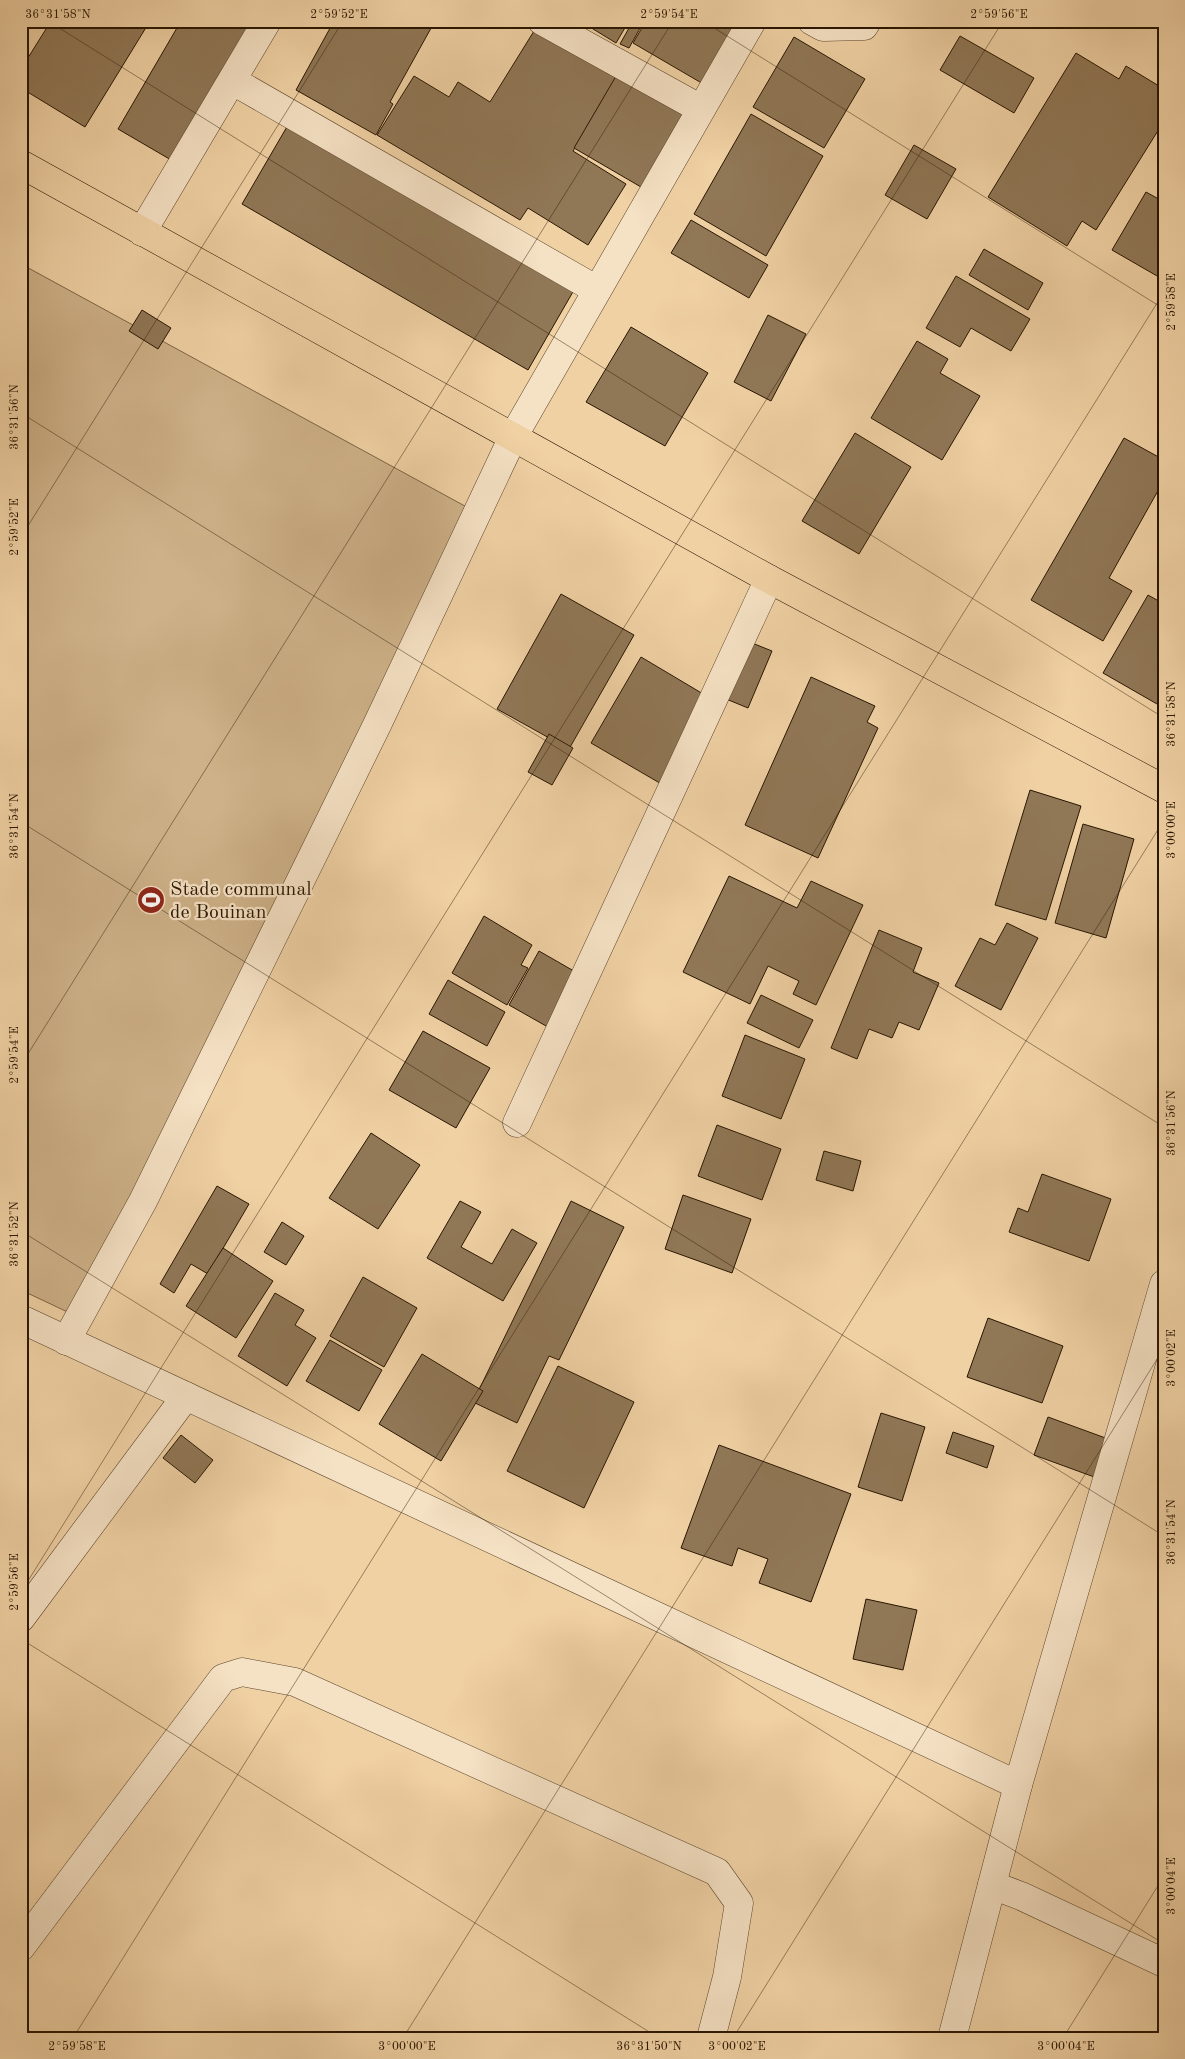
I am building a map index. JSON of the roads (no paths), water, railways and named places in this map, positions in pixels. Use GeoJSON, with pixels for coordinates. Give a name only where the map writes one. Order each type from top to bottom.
{"type":"FeatureCollection","features":[{"type":"Feature","properties":{"kind":"main road"},"geometry":{"type":"LineString","coordinates":[[21,164],[769,579],[1162,782]]}},
{"type":"Feature","properties":{"kind":"street"},"geometry":{"type":"LineString","coordinates":[[142,232],[267,21]]}},
{"type":"Feature","properties":{"kind":"street"},"geometry":{"type":"LineString","coordinates":[[542,21],[701,110]]}},
{"type":"Feature","properties":{"kind":"street"},"geometry":{"type":"LineString","coordinates":[[66,1340],[152,1184],[377,725],[513,437],[752,21]]}},
{"type":"Feature","properties":{"kind":"street"},"geometry":{"type":"LineString","coordinates":[[812,21],[823,28],[864,26],[867,21]]}},
{"type":"Feature","properties":{"kind":"street"},"geometry":{"type":"LineString","coordinates":[[232,81],[597,290]]}},
{"type":"Feature","properties":{"kind":"street"},"geometry":{"type":"LineString","coordinates":[[517,1123],[769,579]]}},
{"type":"Feature","properties":{"kind":"street"},"geometry":{"type":"LineString","coordinates":[[952,2038],[1018,1785],[1164,1284]]}},
{"type":"Feature","properties":{"kind":"street"},"geometry":{"type":"LineString","coordinates":[[21,1319],[1018,1785]]}},
{"type":"Feature","properties":{"kind":"street"},"geometry":{"type":"LineString","coordinates":[[21,1618],[186,1396]]}},
{"type":"Feature","properties":{"kind":"street"},"geometry":{"type":"LineString","coordinates":[[21,1947],[223,1678],[242,1672],[295,1682],[717,1872],[738,1903],[727,1977],[711,2038]]}},
{"type":"Feature","properties":{"kind":"street"},"geometry":{"type":"LineString","coordinates":[[992,1885],[1021,1896],[1164,1962]]}},
{"type":"Feature","properties":{"kind":"place","name":"Stade communal de Bouinan"},"geometry":{"type":"Point","coordinates":[151,900]}}]}
